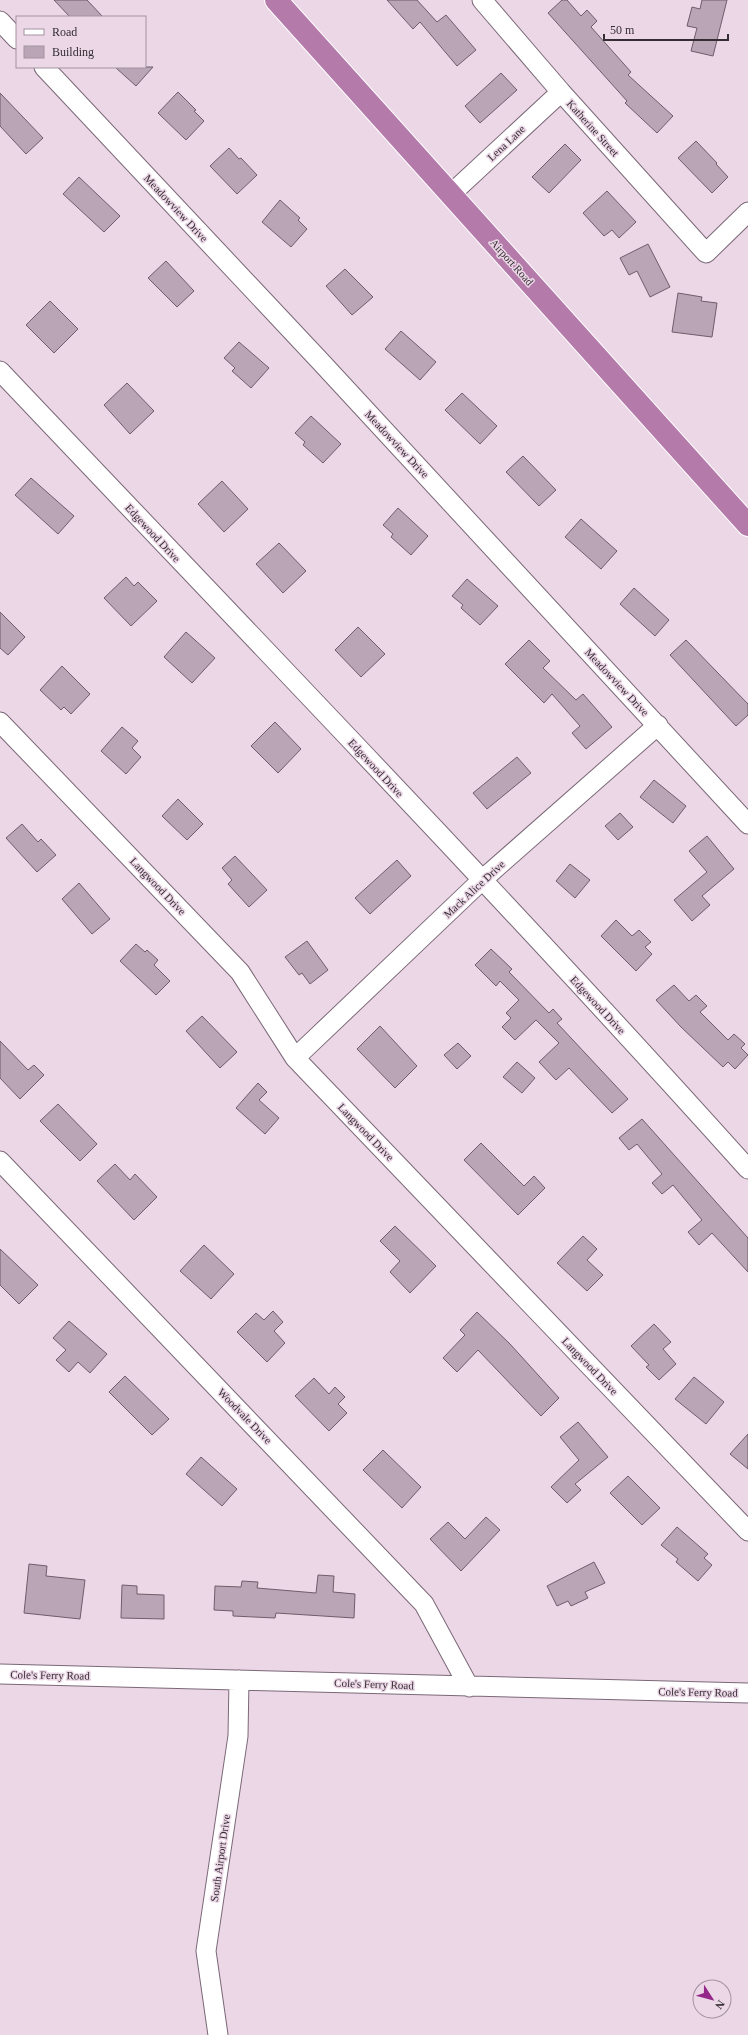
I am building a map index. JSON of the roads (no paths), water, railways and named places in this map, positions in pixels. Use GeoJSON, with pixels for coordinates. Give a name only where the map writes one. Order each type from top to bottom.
{"type":"FeatureCollection","features":[{"type":"Feature","properties":{"kind":"highway","name":"Airport Road"},"geometry":{"type":"LineString","coordinates":[[276,0],[748,525]]}},
{"type":"Feature","properties":{"kind":"street","name":"Katherine Street"},"geometry":{"type":"LineString","coordinates":[[482,0],[561,92],[706,253],[748,212]]}},
{"type":"Feature","properties":{"kind":"street"},"geometry":{"type":"LineString","coordinates":[[0,21],[16,38]]}},
{"type":"Feature","properties":{"kind":"street","name":"Meadowview Drive"},"geometry":{"type":"LineString","coordinates":[[45,68],[316,356],[748,824]]}},
{"type":"Feature","properties":{"kind":"street","name":"Lena Lane"},"geometry":{"type":"LineString","coordinates":[[451,194],[561,92]]}},
{"type":"Feature","properties":{"kind":"street","name":"Edgewood Drive"},"geometry":{"type":"LineString","coordinates":[[0,371],[482,880],[748,1169]]}},
{"type":"Feature","properties":{"kind":"street","name":"Langwood Drive"},"geometry":{"type":"LineString","coordinates":[[0,722],[240,972],[295,1058],[748,1531]]}},
{"type":"Feature","properties":{"kind":"street","name":"Mack Alice Drive"},"geometry":{"type":"LineString","coordinates":[[295,1058],[482,880],[658,725]]}},
{"type":"Feature","properties":{"kind":"street","name":"Woodvale Drive"},"geometry":{"type":"LineString","coordinates":[[0,1161],[424,1604],[469,1687]]}},
{"type":"Feature","properties":{"kind":"street","name":"Cole's Ferry Road"},"geometry":{"type":"LineString","coordinates":[[0,1674],[748,1693]]}},
{"type":"Feature","properties":{"kind":"street","name":"South Airport Drive"},"geometry":{"type":"LineString","coordinates":[[218,2035],[206,1950],[238,1736],[239,1680]]}}]}
